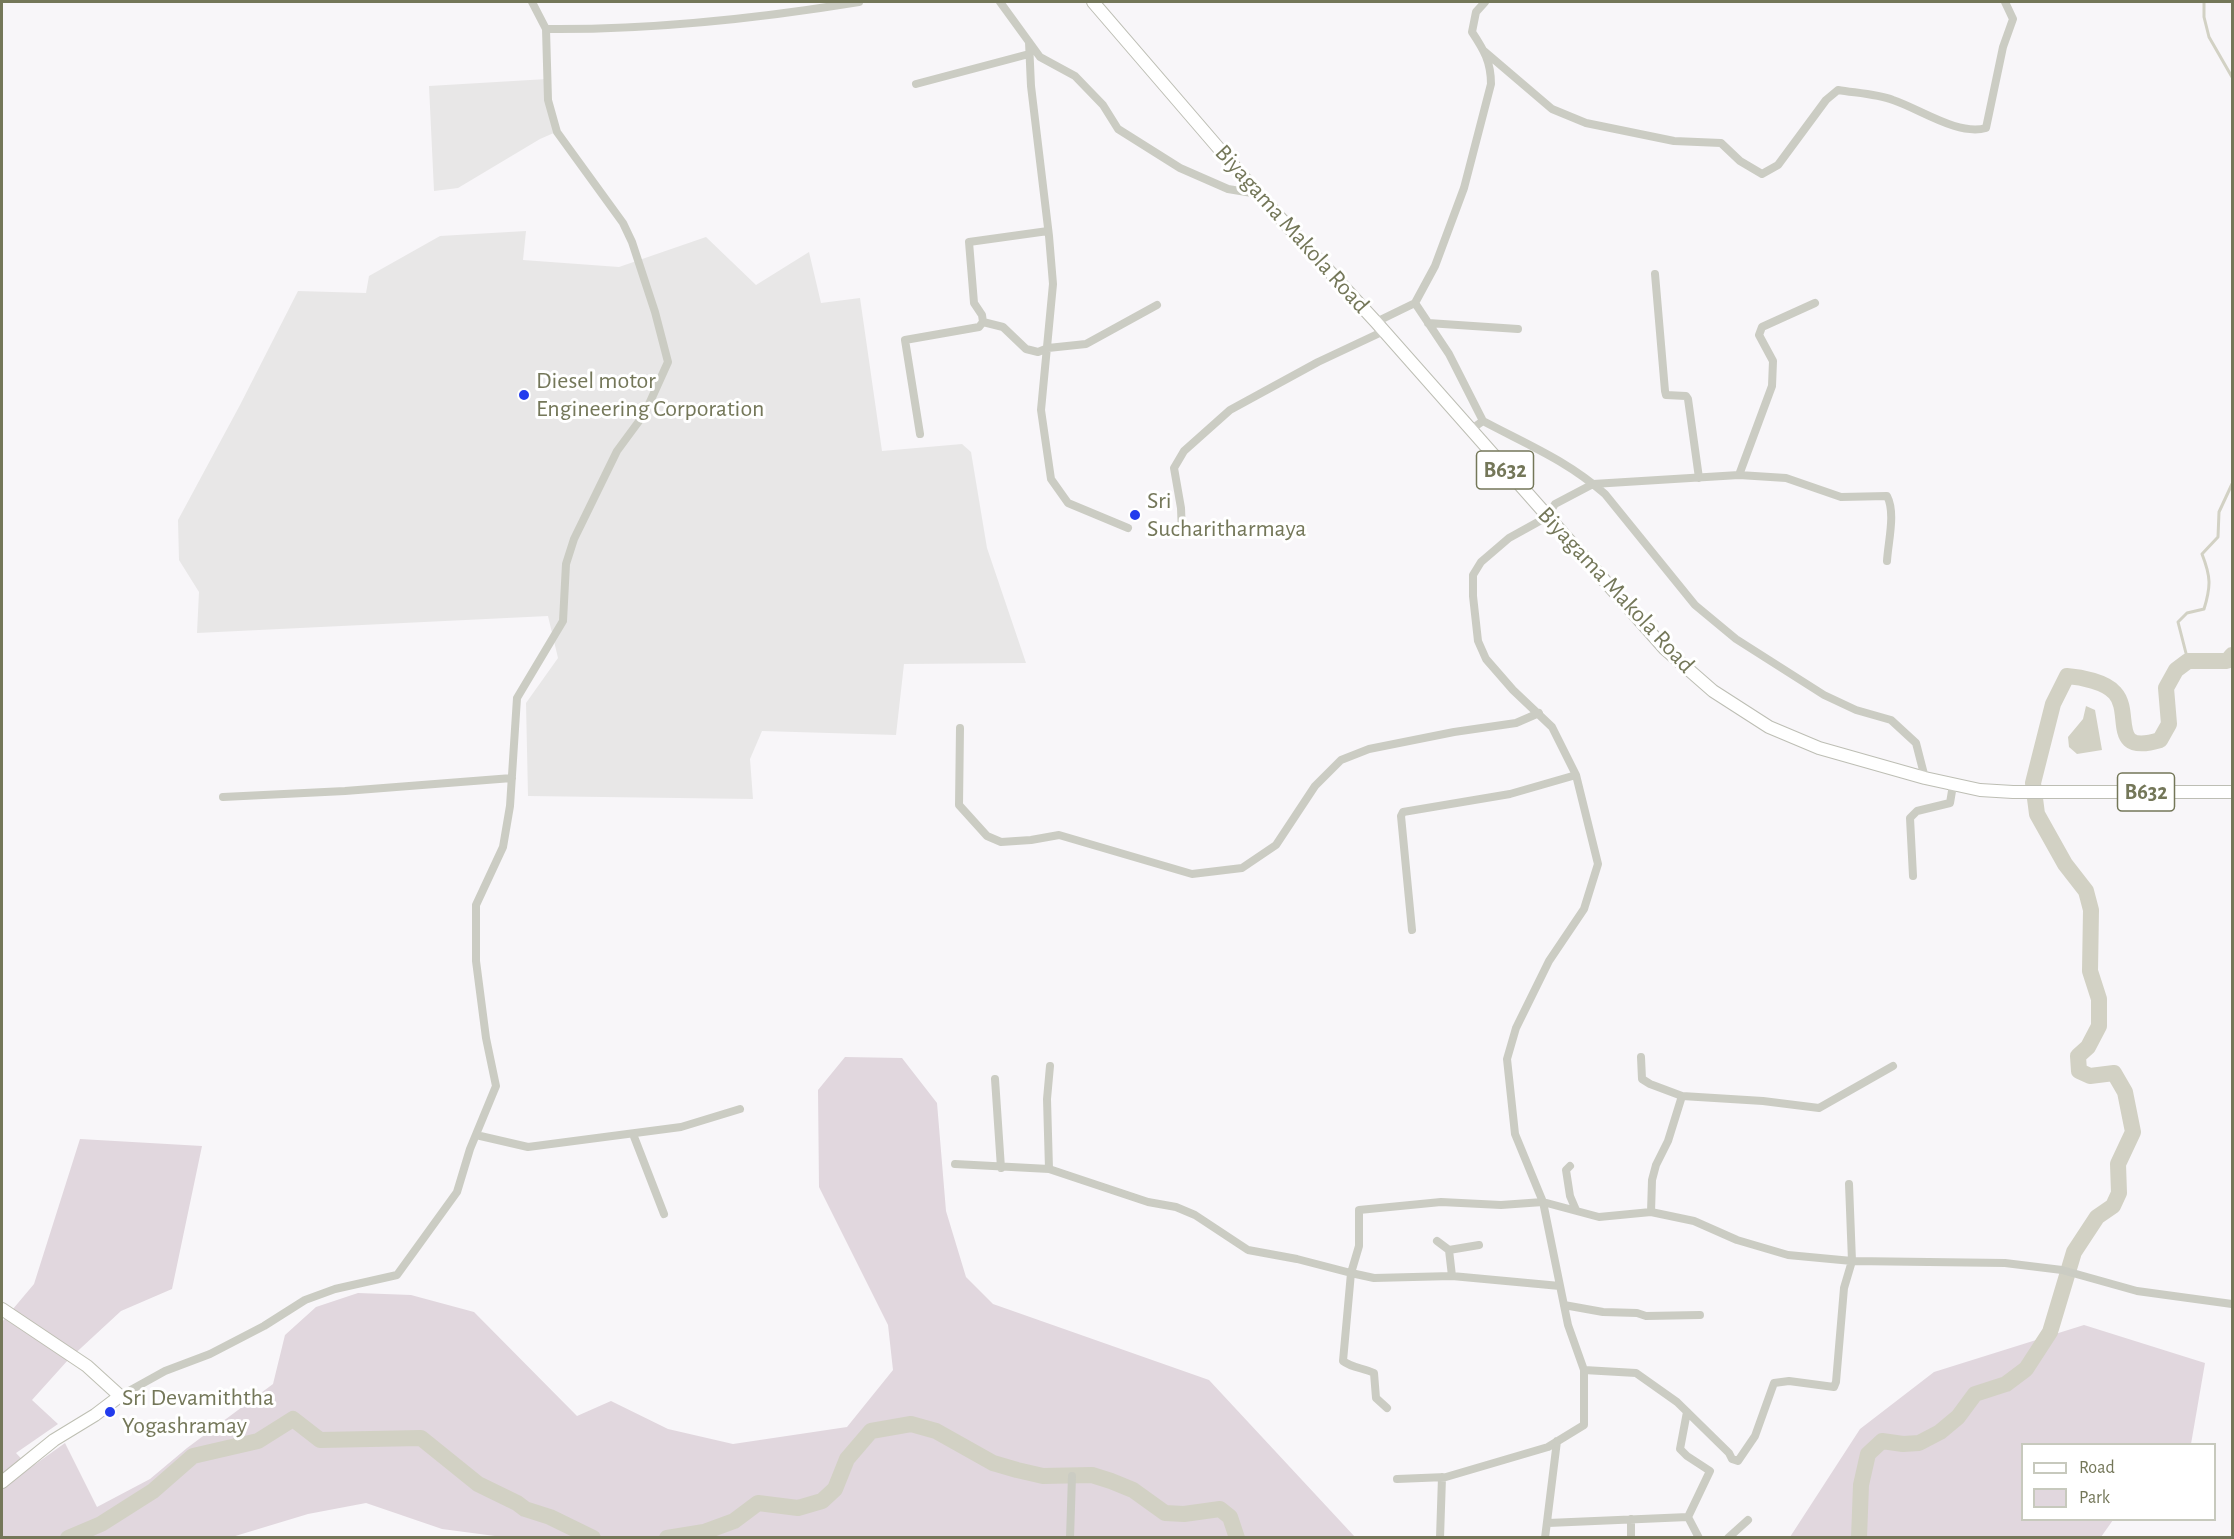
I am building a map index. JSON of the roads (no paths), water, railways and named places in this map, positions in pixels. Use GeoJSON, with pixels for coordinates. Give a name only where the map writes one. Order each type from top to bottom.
{"type":"FeatureCollection","features":[{"type":"Feature","properties":{"kind":"main road","name":"Biyagama Makola Road"},"geometry":{"type":"LineString","coordinates":[[1094,2],[1258,194],[1380,327],[1665,649],[1713,691],[1769,727],[1819,748],[1953,785],[2013,792],[2232,792]]}},
{"type":"Feature","properties":{"kind":"main road"},"geometry":{"type":"LineString","coordinates":[[2,1309],[87,1366],[120,1396],[95,1415],[54,1440],[2,1482]]}},
{"type":"Feature","properties":{"kind":"street"},"geometry":{"type":"LineString","coordinates":[[120,1396],[165,1371],[210,1354],[264,1326],[305,1300],[335,1289],[397,1275],[457,1192],[476,1135],[496,1086],[486,1038],[476,961],[476,905],[503,846],[512,778],[517,698],[563,621],[566,564],[574,539],[617,452],[645,413],[668,362],[655,312],[632,242],[623,223],[557,132],[548,100],[546,29],[532,2]]}},
{"type":"Feature","properties":{"kind":"street"},"geometry":{"type":"LineString","coordinates":[[546,29],[647,28],[790,13],[859,2]]}},
{"type":"Feature","properties":{"kind":"street"},"geometry":{"type":"LineString","coordinates":[[1000,2],[1040,57],[1075,76],[1103,105],[1118,129],[1180,168],[1228,189],[1258,194]]}},
{"type":"Feature","properties":{"kind":"street"},"geometry":{"type":"LineString","coordinates":[[1182,534],[1181,508],[1174,468],[1184,451],[1230,410],[1380,327],[1415,303],[1435,266],[1464,188],[1491,84],[1491,67],[1472,32],[1476,12],[1485,2]]}},
{"type":"Feature","properties":{"kind":"street"},"geometry":{"type":"LineString","coordinates":[[1484,51],[1552,109],[1586,123],[1674,141],[1721,143],[1740,161],[1762,174],[1778,165],[1826,100],[1838,90],[1892,99],[1928,116],[1975,131],[1986,128],[2003,47],[2013,19],[2005,2]]}},
{"type":"Feature","properties":{"kind":"street"},"geometry":{"type":"LineString","coordinates":[[1029,42],[1035,130],[1053,284],[1041,410],[1051,479],[1068,503],[1128,528]]}},
{"type":"Feature","properties":{"kind":"street"},"geometry":{"type":"LineString","coordinates":[[916,84],[1029,54]]}},
{"type":"Feature","properties":{"kind":"street"},"geometry":{"type":"LineString","coordinates":[[920,434],[905,340],[979,327],[983,322],[982,315],[974,303],[969,242],[1048,231]]}},
{"type":"Feature","properties":{"kind":"street"},"geometry":{"type":"LineString","coordinates":[[1655,274],[1665,391],[1666,395],[1683,395],[1688,399],[1699,478]]}},
{"type":"Feature","properties":{"kind":"street"},"geometry":{"type":"LineString","coordinates":[[1415,303],[1449,354],[1483,421],[1558,459],[1605,494],[1695,605],[1736,639],[1824,695],[1856,710],[1891,720],[1916,742],[1925,778]]}},
{"type":"Feature","properties":{"kind":"street"},"geometry":{"type":"LineString","coordinates":[[1739,475],[1772,386],[1773,361],[1759,335],[1760,331],[1762,327],[1815,303]]}},
{"type":"Feature","properties":{"kind":"street"},"geometry":{"type":"LineString","coordinates":[[983,322],[1003,327],[1026,349],[1038,352],[1048,348],[1086,344],[1157,305]]}},
{"type":"Feature","properties":{"kind":"street"},"geometry":{"type":"LineString","coordinates":[[1428,323],[1518,329]]}},
{"type":"Feature","properties":{"kind":"street"},"geometry":{"type":"LineString","coordinates":[[1470,430],[1483,421]]}},
{"type":"Feature","properties":{"kind":"street"},"geometry":{"type":"LineString","coordinates":[[1397,1479],[1442,1478],[1548,1447],[1584,1425],[1584,1370],[1568,1325],[1542,1202],[1515,1134],[1507,1059],[1516,1028],[1549,961],[1584,909],[1598,864],[1576,775],[1552,727],[1513,690],[1486,659],[1478,641],[1473,575],[1481,562],[1509,538],[1547,517],[1555,504],[1593,484],[1739,475],[1786,478],[1841,497],[1887,496],[1891,514],[1887,561]]}},
{"type":"Feature","properties":{"kind":"street"},"geometry":{"type":"LineString","coordinates":[[960,728],[959,805],[987,836],[1001,842],[1059,835],[1192,874],[1242,868],[1276,845],[1315,786],[1341,760],[1369,748],[1516,723],[1539,713]]}},
{"type":"Feature","properties":{"kind":"street"},"geometry":{"type":"LineString","coordinates":[[1412,930],[1401,816],[1403,812],[1510,794],[1576,775]]}},
{"type":"Feature","properties":{"kind":"street"},"geometry":{"type":"LineString","coordinates":[[224,797],[512,778]]}},
{"type":"Feature","properties":{"kind":"street"},"geometry":{"type":"LineString","coordinates":[[1913,876],[1910,818],[1917,811],[1950,803],[1953,785]]}},
{"type":"Feature","properties":{"kind":"street"},"geometry":{"type":"LineString","coordinates":[[1641,1057],[1641,1079],[1682,1096],[1763,1101],[1819,1108],[1893,1066]]}},
{"type":"Feature","properties":{"kind":"street"},"geometry":{"type":"LineString","coordinates":[[1049,1169],[1047,1099],[1050,1066]]}},
{"type":"Feature","properties":{"kind":"street"},"geometry":{"type":"LineString","coordinates":[[995,1079],[1001,1168]]}},
{"type":"Feature","properties":{"kind":"street"},"geometry":{"type":"LineString","coordinates":[[1651,1212],[1652,1180],[1656,1165],[1668,1141],[1682,1096]]}},
{"type":"Feature","properties":{"kind":"street"},"geometry":{"type":"LineString","coordinates":[[476,1135],[528,1147],[681,1127],[740,1109]]}},
{"type":"Feature","properties":{"kind":"street"},"geometry":{"type":"LineString","coordinates":[[633,1134],[663,1214]]}},
{"type":"Feature","properties":{"kind":"street"},"geometry":{"type":"LineString","coordinates":[[954,1164],[1049,1169],[1148,1202],[1176,1207],[1195,1215],[1248,1250],[1297,1259],[1374,1278],[1452,1276],[1560,1286]]}},
{"type":"Feature","properties":{"kind":"street"},"geometry":{"type":"LineString","coordinates":[[1570,1166],[1566,1170],[1570,1196],[1576,1210]]}},
{"type":"Feature","properties":{"kind":"street"},"geometry":{"type":"LineString","coordinates":[[1584,1370],[1636,1373],[1677,1402],[1732,1459],[1738,1461],[1755,1436],[1774,1383],[1790,1381],[1834,1387],[1844,1288],[1852,1261],[1849,1184]]}},
{"type":"Feature","properties":{"kind":"street"},"geometry":{"type":"LineString","coordinates":[[1387,1408],[1376,1398],[1374,1373],[1348,1365],[1343,1361],[1351,1273],[1359,1246],[1359,1210],[1442,1202],[1501,1205],[1542,1202],[1599,1217],[1651,1212],[1694,1221],[1737,1240],[1788,1255],[1852,1261],[2005,1263],[2062,1270],[2137,1291],[2232,1304]]}},
{"type":"Feature","properties":{"kind":"street"},"geometry":{"type":"LineString","coordinates":[[1437,1241],[1449,1250],[1479,1245]]}},
{"type":"Feature","properties":{"kind":"street"},"geometry":{"type":"LineString","coordinates":[[1449,1250],[1452,1276]]}},
{"type":"Feature","properties":{"kind":"street"},"geometry":{"type":"LineString","coordinates":[[1564,1305],[1646,1316],[1700,1315]]}},
{"type":"Feature","properties":{"kind":"street"},"geometry":{"type":"LineString","coordinates":[[1688,1412],[1680,1449],[1710,1471],[1688,1517]]}},
{"type":"Feature","properties":{"kind":"street"},"geometry":{"type":"LineString","coordinates":[[1545,1538],[1557,1442]]}},
{"type":"Feature","properties":{"kind":"street"},"geometry":{"type":"LineString","coordinates":[[1070,1538],[1072,1476]]}},
{"type":"Feature","properties":{"kind":"street"},"geometry":{"type":"LineString","coordinates":[[1440,1538],[1439,1505],[1442,1478]]}},
{"type":"Feature","properties":{"kind":"street"},"geometry":{"type":"LineString","coordinates":[[1548,1523],[1688,1517]]}},
{"type":"Feature","properties":{"kind":"street"},"geometry":{"type":"LineString","coordinates":[[1688,1517],[1699,1538]]}},
{"type":"Feature","properties":{"kind":"street"},"geometry":{"type":"LineString","coordinates":[[1631,1519],[1631,1538]]}},
{"type":"Feature","properties":{"kind":"street"},"geometry":{"type":"LineString","coordinates":[[1728,1538],[1748,1520]]}},
{"type":"Feature","properties":{"kind":"waterway"},"geometry":{"type":"LineString","coordinates":[[2204,2],[2204,17],[2209,37],[2232,77]]}},
{"type":"Feature","properties":{"kind":"waterway"},"geometry":{"type":"LineString","coordinates":[[2188,661],[2178,622],[2187,613],[2204,609],[2209,582],[2202,554],[2218,537],[2219,512],[2232,484]]}},
{"type":"Feature","properties":{"kind":"waterway"},"geometry":{"type":"LineString","coordinates":[[1859,1538],[1861,1485],[1868,1454],[1882,1441],[1903,1444],[1919,1443],[1940,1432],[1958,1417],[1975,1394],[2006,1384],[2026,1369],[2050,1332],[2074,1252],[2097,1217],[2113,1206],[2119,1193],[2118,1164],[2133,1132],[2125,1092],[2114,1073],[2090,1076],[2079,1071],[2078,1056],[2088,1047],[2099,1026],[2099,999],[2090,971],[2091,910],[2086,891],[2065,864],[2037,814],[2033,783],[2053,704],[2067,676],[2093,681],[2106,686],[2115,693],[2120,701],[2128,737],[2134,742],[2144,743],[2160,740],[2169,724],[2166,688],[2176,670],[2188,661],[2227,661],[2232,655]]}},
{"type":"Feature","properties":{"kind":"waterway"},"geometry":{"type":"LineString","coordinates":[[68,1538],[101,1524],[153,1491],[193,1456],[258,1441],[293,1419],[320,1440],[421,1438],[478,1484],[525,1509],[550,1517],[593,1538]]}},
{"type":"Feature","properties":{"kind":"waterway"},"geometry":{"type":"LineString","coordinates":[[667,1538],[704,1532],[734,1521],[758,1503],[798,1508],[822,1501],[835,1489],[847,1459],[871,1431],[911,1424],[936,1431],[993,1463],[1017,1470],[1043,1476],[1092,1475],[1111,1481],[1133,1490],[1165,1513],[1184,1514],[1220,1509],[1230,1517],[1237,1538]]}},
{"type":"Feature","properties":{"kind":"place","name":"Diesel motor Engineering Corporation"},"geometry":{"type":"Point","coordinates":[524,395]}},
{"type":"Feature","properties":{"kind":"place","name":"Sri Sucharitharmaya"},"geometry":{"type":"Point","coordinates":[1135,515]}},
{"type":"Feature","properties":{"kind":"place","name":"Sri Devamiththa Yogashramay"},"geometry":{"type":"Point","coordinates":[110,1412]}}]}
